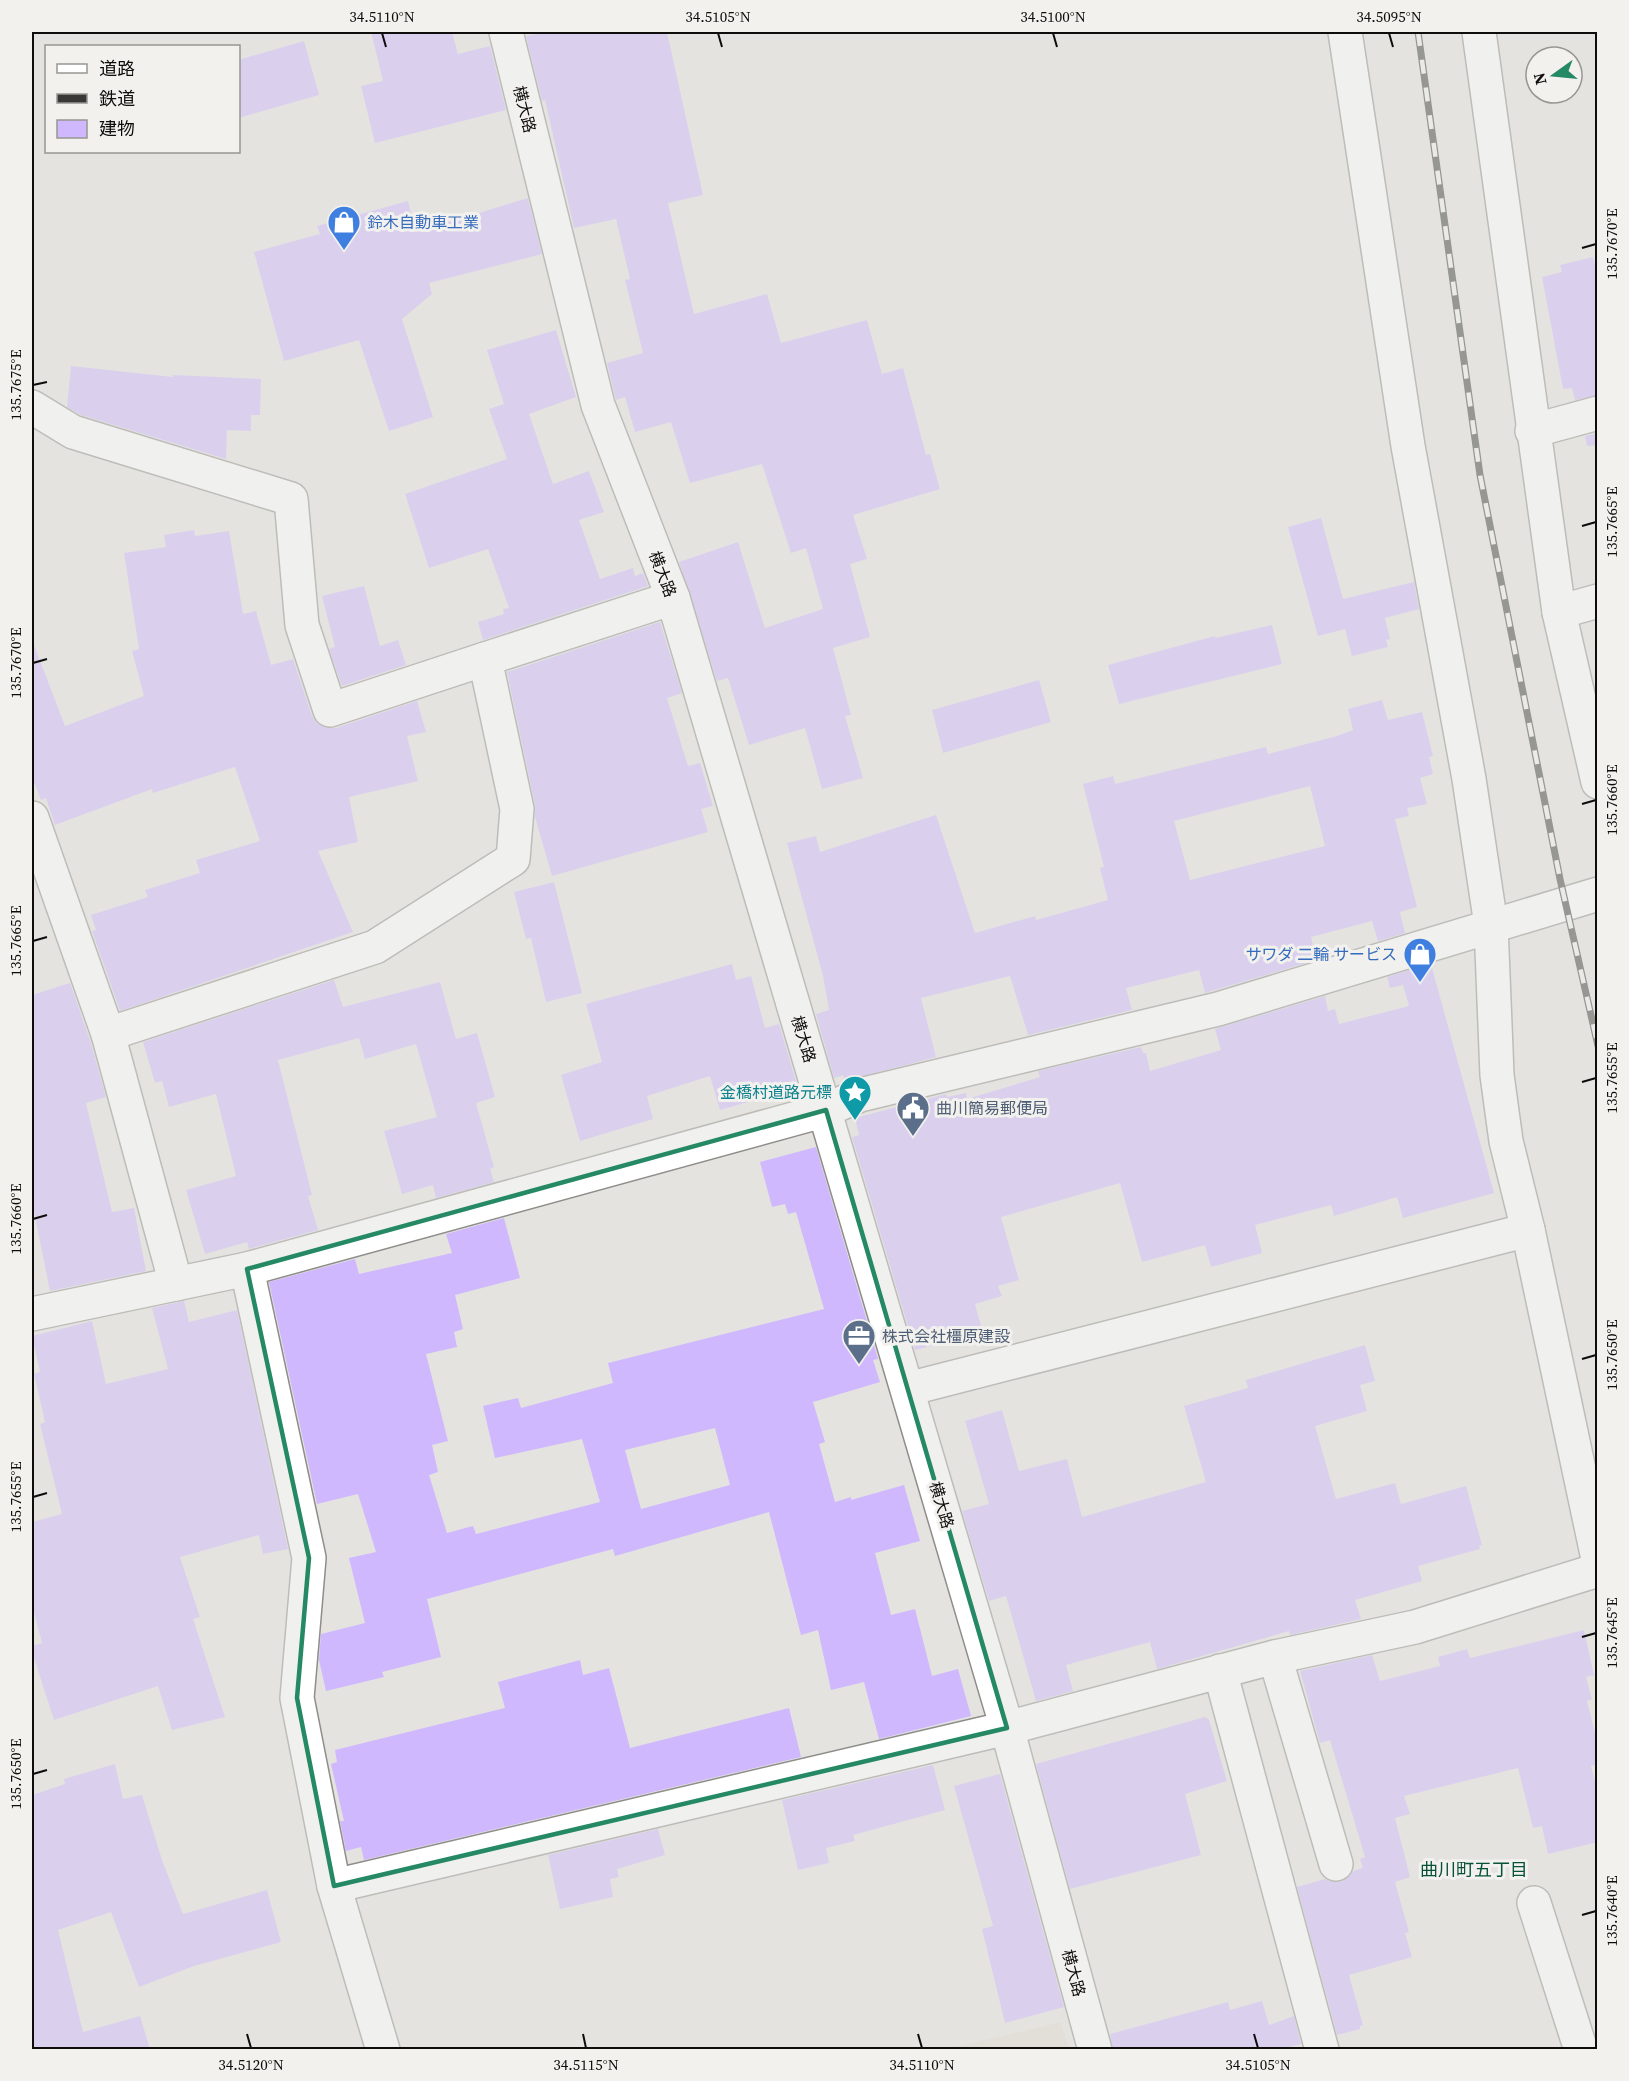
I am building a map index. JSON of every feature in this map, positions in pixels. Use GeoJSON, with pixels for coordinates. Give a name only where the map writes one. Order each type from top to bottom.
{"type":"FeatureCollection","features":[{"type":"Feature","properties":{"kind":"street","name":"横大路"},"geometry":{"type":"LineString","coordinates":[[506,32],[598,405],[672,598],[826,1110],[1007,1728],[1095,2049]]}},
{"type":"Feature","properties":{"kind":"street"},"geometry":{"type":"LineString","coordinates":[[1345,32],[1408,446],[1469,779],[1491,925],[1497,1075],[1506,1141],[1528,1230],[1598,1559]]}},
{"type":"Feature","properties":{"kind":"street"},"geometry":{"type":"LineString","coordinates":[[1479,32],[1558,612],[1598,782]]}},
{"type":"Feature","properties":{"kind":"street"},"geometry":{"type":"LineString","coordinates":[[32,407],[73,432],[291,499],[302,625],[330,710],[672,598]]}},
{"type":"Feature","properties":{"kind":"street"},"geometry":{"type":"LineString","coordinates":[[1532,431],[1598,414]]}},
{"type":"Feature","properties":{"kind":"street"},"geometry":{"type":"LineString","coordinates":[[1558,612],[1598,601]]}},
{"type":"Feature","properties":{"kind":"street"},"geometry":{"type":"LineString","coordinates":[[108,1034],[375,947],[513,859],[517,809],[485,659]]}},
{"type":"Feature","properties":{"kind":"street"},"geometry":{"type":"LineString","coordinates":[[32,818],[108,1034],[176,1284]]}},
{"type":"Feature","properties":{"kind":"street"},"geometry":{"type":"LineString","coordinates":[[32,1314],[248,1269],[826,1110],[860,1095],[1218,1010],[1598,894]]}},
{"type":"Feature","properties":{"kind":"street"},"geometry":{"type":"LineString","coordinates":[[908,1389],[1528,1230]]}},
{"type":"Feature","properties":{"kind":"street"},"geometry":{"type":"LineString","coordinates":[[248,1269],[309,1558],[297,1698],[334,1886],[383,2049]]}},
{"type":"Feature","properties":{"kind":"street"},"geometry":{"type":"LineString","coordinates":[[334,1886],[1007,1728],[1275,1657],[1415,1627],[1598,1570]]}},
{"type":"Feature","properties":{"kind":"street"},"geometry":{"type":"LineString","coordinates":[[1275,1657],[1336,1864]]}},
{"type":"Feature","properties":{"kind":"street"},"geometry":{"type":"LineString","coordinates":[[1220,1671],[1322,2049]]}},
{"type":"Feature","properties":{"kind":"street"},"geometry":{"type":"LineString","coordinates":[[1534,1903],[1581,2049]]}},
{"type":"Feature","properties":{"kind":"highlighted area"},"geometry":{"type":"Polygon","coordinates":[[[826,1110],[1007,1728],[334,1886],[297,1698],[309,1558],[247,1269],[826,1110]]]}},
{"type":"Feature","properties":{"kind":"shaded area"},"geometry":{"type":"Polygon","coordinates":[[[1061,2022],[1069,2049],[946,2049],[1002,2036],[1061,2022]]]}},
{"type":"Feature","properties":{"kind":"building"},"geometry":{"type":"Polygon","coordinates":[[[371,32],[452,32],[458,54],[490,46],[506,110],[375,143],[361,86],[383,81],[371,32]]]}},
{"type":"Feature","properties":{"kind":"building"},"geometry":{"type":"Polygon","coordinates":[[[546,32],[667,32],[703,195],[668,203],[694,314],[767,294],[781,343],[867,320],[882,374],[903,368],[926,455],[930,454],[940,489],[853,515],[867,559],[850,564],[870,637],[833,648],[851,715],[845,716],[863,778],[822,789],[805,728],[749,745],[728,678],[717,681],[679,562],[738,542],[765,628],[823,609],[806,548],[791,553],[762,464],[690,483],[671,422],[635,432],[625,397],[616,400],[607,363],[643,353],[625,280],[630,279],[616,219],[574,228],[545,100],[542,101],[526,36],[546,32]]]}},
{"type":"Feature","properties":{"kind":"building"},"geometry":{"type":"Polygon","coordinates":[[[304,41],[319,95],[240,117],[240,59],[304,41]]]}},
{"type":"Feature","properties":{"kind":"building"},"geometry":{"type":"Polygon","coordinates":[[[528,198],[542,254],[429,283],[432,294],[402,319],[433,417],[389,431],[359,340],[284,361],[254,252],[320,234],[317,226],[408,201],[416,232],[528,198]]]}},
{"type":"Feature","properties":{"kind":"building"},"geometry":{"type":"Polygon","coordinates":[[[1593,257],[1598,277],[1598,395],[1575,400],[1572,388],[1563,389],[1542,277],[1562,272],[1560,265],[1593,257]]]}},
{"type":"Feature","properties":{"kind":"building"},"geometry":{"type":"Polygon","coordinates":[[[556,330],[576,397],[529,414],[553,484],[589,471],[604,512],[579,520],[600,579],[633,568],[635,576],[643,573],[648,586],[483,640],[478,622],[504,614],[503,609],[509,608],[488,549],[429,568],[405,494],[507,459],[489,409],[504,404],[487,350],[556,330]]]}},
{"type":"Feature","properties":{"kind":"building"},"geometry":{"type":"Polygon","coordinates":[[[71,366],[173,377],[173,375],[261,379],[260,415],[251,415],[251,431],[227,430],[226,459],[81,415],[67,407],[71,366]]]}},
{"type":"Feature","properties":{"kind":"building"},"geometry":{"type":"Polygon","coordinates":[[[1598,433],[1598,445],[1587,446],[1585,436],[1598,433]]]}},
{"type":"Feature","properties":{"kind":"building"},"geometry":{"type":"Polygon","coordinates":[[[1321,518],[1343,599],[1414,582],[1419,609],[1385,618],[1390,639],[1386,640],[1388,647],[1352,656],[1345,629],[1318,636],[1288,527],[1321,518]]]}},
{"type":"Feature","properties":{"kind":"building"},"geometry":{"type":"Polygon","coordinates":[[[194,530],[195,536],[229,531],[243,614],[256,611],[271,665],[293,659],[312,716],[318,724],[327,728],[336,728],[417,701],[426,732],[407,736],[418,781],[349,797],[358,842],[318,851],[353,932],[120,1011],[92,931],[96,930],[91,915],[148,897],[145,890],[200,873],[196,860],[260,841],[235,767],[153,793],[152,789],[55,825],[46,798],[41,800],[32,777],[32,646],[34,645],[65,726],[144,696],[132,651],[139,649],[124,553],[166,547],[164,535],[194,530]]]}},
{"type":"Feature","properties":{"kind":"building"},"geometry":{"type":"Polygon","coordinates":[[[364,586],[380,646],[398,640],[406,665],[342,686],[329,649],[335,647],[322,596],[364,586]]]}},
{"type":"Feature","properties":{"kind":"building"},"geometry":{"type":"Polygon","coordinates":[[[660,622],[682,693],[667,698],[688,766],[700,763],[713,806],[701,809],[708,832],[552,876],[535,817],[535,805],[507,672],[660,622]]]}},
{"type":"Feature","properties":{"kind":"building"},"geometry":{"type":"Polygon","coordinates":[[[1272,625],[1282,664],[1119,704],[1108,665],[1215,636],[1215,638],[1272,625]]]}},
{"type":"Feature","properties":{"kind":"building"},"geometry":{"type":"Polygon","coordinates":[[[1039,680],[1051,722],[943,753],[932,710],[1039,680]]]}},
{"type":"Feature","properties":{"kind":"building"},"geometry":{"type":"Polygon","coordinates":[[[1382,700],[1388,720],[1422,712],[1433,756],[1429,757],[1433,774],[1420,778],[1427,804],[1407,808],[1409,816],[1395,819],[1417,907],[1400,912],[1405,933],[1378,941],[1372,921],[1311,937],[1316,960],[1205,993],[1199,970],[1126,988],[1132,1010],[1028,1035],[1010,976],[921,998],[936,1057],[845,1081],[843,1075],[834,1078],[816,1014],[829,1010],[823,976],[787,843],[816,836],[820,852],[936,815],[975,933],[1035,916],[1036,920],[1108,900],[1100,868],[1104,867],[1083,784],[1113,776],[1115,784],[1266,747],[1268,754],[1337,736],[1353,730],[1348,709],[1382,700]],[[1310,786],[1174,821],[1190,880],[1325,846],[1310,786]]]}},
{"type":"Feature","properties":{"kind":"building"},"geometry":{"type":"Polygon","coordinates":[[[554,882],[582,993],[546,1002],[531,938],[526,939],[514,892],[554,882]]]}},
{"type":"Feature","properties":{"kind":"building"},"geometry":{"type":"Polygon","coordinates":[[[732,964],[736,980],[751,976],[765,1028],[779,1024],[798,1088],[720,1110],[710,1076],[647,1096],[653,1119],[580,1141],[561,1075],[602,1062],[586,1004],[732,964]]]}},
{"type":"Feature","properties":{"kind":"building"},"geometry":{"type":"Polygon","coordinates":[[[1432,968],[1494,1193],[1403,1218],[1397,1197],[1334,1216],[1331,1205],[1255,1225],[1262,1253],[1211,1267],[1205,1245],[1142,1262],[1120,1183],[1001,1217],[1019,1280],[998,1286],[1002,1296],[975,1304],[983,1333],[915,1350],[852,1137],[859,1135],[855,1118],[946,1094],[947,1097],[966,1093],[967,1099],[1040,1077],[1038,1071],[1141,1047],[1143,1053],[1146,1053],[1150,1071],[1221,1050],[1215,1029],[1325,996],[1328,1011],[1335,1009],[1339,1024],[1409,1006],[1403,985],[1390,988],[1387,977],[1413,969],[1414,973],[1432,968]]]}},
{"type":"Feature","properties":{"kind":"building"},"geometry":{"type":"Polygon","coordinates":[[[334,980],[343,1007],[440,982],[456,1039],[477,1033],[495,1097],[476,1103],[494,1167],[490,1169],[494,1182],[436,1198],[433,1185],[402,1194],[384,1131],[437,1117],[416,1044],[365,1059],[359,1038],[278,1060],[312,1195],[308,1196],[318,1230],[249,1249],[247,1242],[205,1254],[186,1190],[236,1176],[216,1094],[169,1107],[162,1081],[155,1083],[143,1042],[334,980]]]}},
{"type":"Feature","properties":{"kind":"building"},"geometry":{"type":"Polygon","coordinates":[[[70,983],[90,1040],[106,1097],[86,1103],[112,1212],[134,1208],[146,1271],[50,1291],[32,1202],[32,995],[70,983]]]}},
{"type":"Feature","properties":{"kind":"building"},"geometry":{"type":"Polygon","coordinates":[[[816,1147],[878,1359],[873,1360],[880,1382],[813,1402],[825,1442],[819,1444],[835,1502],[851,1497],[851,1500],[904,1485],[920,1541],[875,1553],[891,1615],[915,1609],[932,1676],[958,1669],[971,1716],[879,1739],[864,1682],[831,1690],[818,1630],[801,1635],[769,1512],[615,1556],[613,1549],[427,1599],[441,1657],[382,1672],[384,1677],[326,1691],[319,1660],[321,1634],[365,1623],[349,1558],[376,1552],[358,1494],[317,1504],[269,1282],[355,1259],[359,1274],[452,1253],[446,1234],[504,1218],[520,1278],[455,1295],[463,1329],[454,1332],[457,1347],[426,1354],[448,1441],[432,1445],[438,1472],[429,1475],[447,1533],[473,1526],[476,1534],[600,1502],[582,1439],[495,1458],[483,1406],[518,1398],[521,1408],[613,1383],[608,1363],[824,1309],[796,1212],[788,1214],[785,1204],[772,1207],[760,1162],[816,1147]],[[715,1428],[625,1450],[641,1509],[730,1485],[715,1428]]]}},
{"type":"Feature","properties":{"kind":"building"},"geometry":{"type":"Polygon","coordinates":[[[184,1301],[189,1322],[237,1310],[288,1549],[263,1554],[259,1535],[180,1557],[200,1617],[193,1619],[225,1717],[172,1730],[158,1686],[54,1720],[32,1652],[32,1646],[42,1643],[32,1605],[32,1522],[62,1514],[40,1424],[45,1422],[34,1374],[40,1372],[32,1336],[92,1321],[106,1384],[168,1369],[152,1308],[184,1301]]]}},
{"type":"Feature","properties":{"kind":"building"},"geometry":{"type":"Polygon","coordinates":[[[1365,1345],[1375,1381],[1360,1385],[1367,1411],[1315,1426],[1336,1499],[1395,1483],[1401,1504],[1466,1486],[1482,1545],[1479,1546],[1480,1549],[1418,1566],[1422,1581],[1355,1600],[1361,1619],[1290,1635],[1289,1631],[1157,1669],[1150,1642],[1066,1665],[1073,1691],[1036,1701],[1006,1596],[989,1601],[962,1511],[989,1504],[965,1421],[1002,1410],[1019,1471],[1067,1459],[1082,1517],[1206,1482],[1184,1406],[1248,1388],[1246,1380],[1365,1345]]]}},
{"type":"Feature","properties":{"kind":"building"},"geometry":{"type":"Polygon","coordinates":[[[1584,1630],[1594,1675],[1586,1677],[1592,1699],[1587,1701],[1598,1745],[1598,1764],[1591,1766],[1598,1793],[1598,1842],[1548,1854],[1542,1826],[1533,1828],[1518,1768],[1404,1796],[1410,1814],[1395,1818],[1410,1877],[1395,1882],[1409,1932],[1405,1933],[1412,1957],[1349,1975],[1363,2025],[1360,2029],[1337,2035],[1297,1887],[1325,1879],[1342,1882],[1353,1871],[1363,1868],[1360,1859],[1365,1857],[1330,1740],[1320,1743],[1300,1671],[1372,1655],[1380,1681],[1440,1666],[1438,1657],[1467,1649],[1470,1658],[1584,1630]]]}},
{"type":"Feature","properties":{"kind":"building"},"geometry":{"type":"Polygon","coordinates":[[[580,1660],[583,1675],[609,1668],[630,1748],[789,1708],[801,1757],[364,1860],[361,1847],[346,1851],[340,1821],[344,1821],[331,1764],[337,1762],[335,1750],[505,1708],[498,1682],[580,1660]]]}},
{"type":"Feature","properties":{"kind":"building"},"geometry":{"type":"Polygon","coordinates":[[[1205,1717],[1209,1720],[1227,1781],[1185,1794],[1201,1855],[1070,1889],[1036,1764],[1205,1717]]]}},
{"type":"Feature","properties":{"kind":"building"},"geometry":{"type":"Polygon","coordinates":[[[115,1764],[123,1799],[142,1795],[162,1860],[183,1914],[267,1890],[281,1942],[194,1966],[139,1987],[111,1912],[58,1930],[83,2032],[140,2016],[150,2049],[32,2049],[32,1795],[65,1784],[64,1779],[115,1764]]]}},
{"type":"Feature","properties":{"kind":"building"},"geometry":{"type":"Polygon","coordinates":[[[933,1765],[945,1810],[853,1835],[855,1841],[826,1848],[829,1863],[798,1870],[782,1800],[933,1765]]]}},
{"type":"Feature","properties":{"kind":"building"},"geometry":{"type":"Polygon","coordinates":[[[1000,1774],[1064,2007],[1005,2023],[982,1929],[993,1926],[954,1786],[1000,1774]]]}},
{"type":"Feature","properties":{"kind":"building"},"geometry":{"type":"Polygon","coordinates":[[[658,1829],[665,1855],[617,1869],[619,1877],[610,1879],[613,1897],[560,1909],[548,1855],[658,1829]]]}},
{"type":"Feature","properties":{"kind":"building"},"geometry":{"type":"Polygon","coordinates":[[[1262,2001],[1269,2025],[1294,2016],[1301,2044],[1282,2049],[1113,2049],[1110,2034],[1228,2002],[1230,2010],[1262,2001]]]}},
{"type":"Feature","properties":{"kind":"railway"},"geometry":{"type":"LineString","coordinates":[[1418,32],[1480,475],[1560,879],[1598,1046]]}},
{"type":"Feature","properties":{"kind":"place","name":"鈴木自動車工業"},"geometry":{"type":"Point","coordinates":[344,251]}},
{"type":"Feature","properties":{"kind":"place","name":"サワダ 二輪 サービス"},"geometry":{"type":"Point","coordinates":[1420,983]}},
{"type":"Feature","properties":{"kind":"place","name":"金橋村道路元標"},"geometry":{"type":"Point","coordinates":[855,1121]}},
{"type":"Feature","properties":{"kind":"place","name":"曲川簡易郵便局"},"geometry":{"type":"Point","coordinates":[913,1137]}},
{"type":"Feature","properties":{"kind":"place","name":"株式会社橿原建設"},"geometry":{"type":"Point","coordinates":[859,1365]}},
{"type":"Feature","properties":{"kind":"district","name":"曲川町五丁目"},"geometry":{"type":"Point","coordinates":[1474,1869]}}]}
